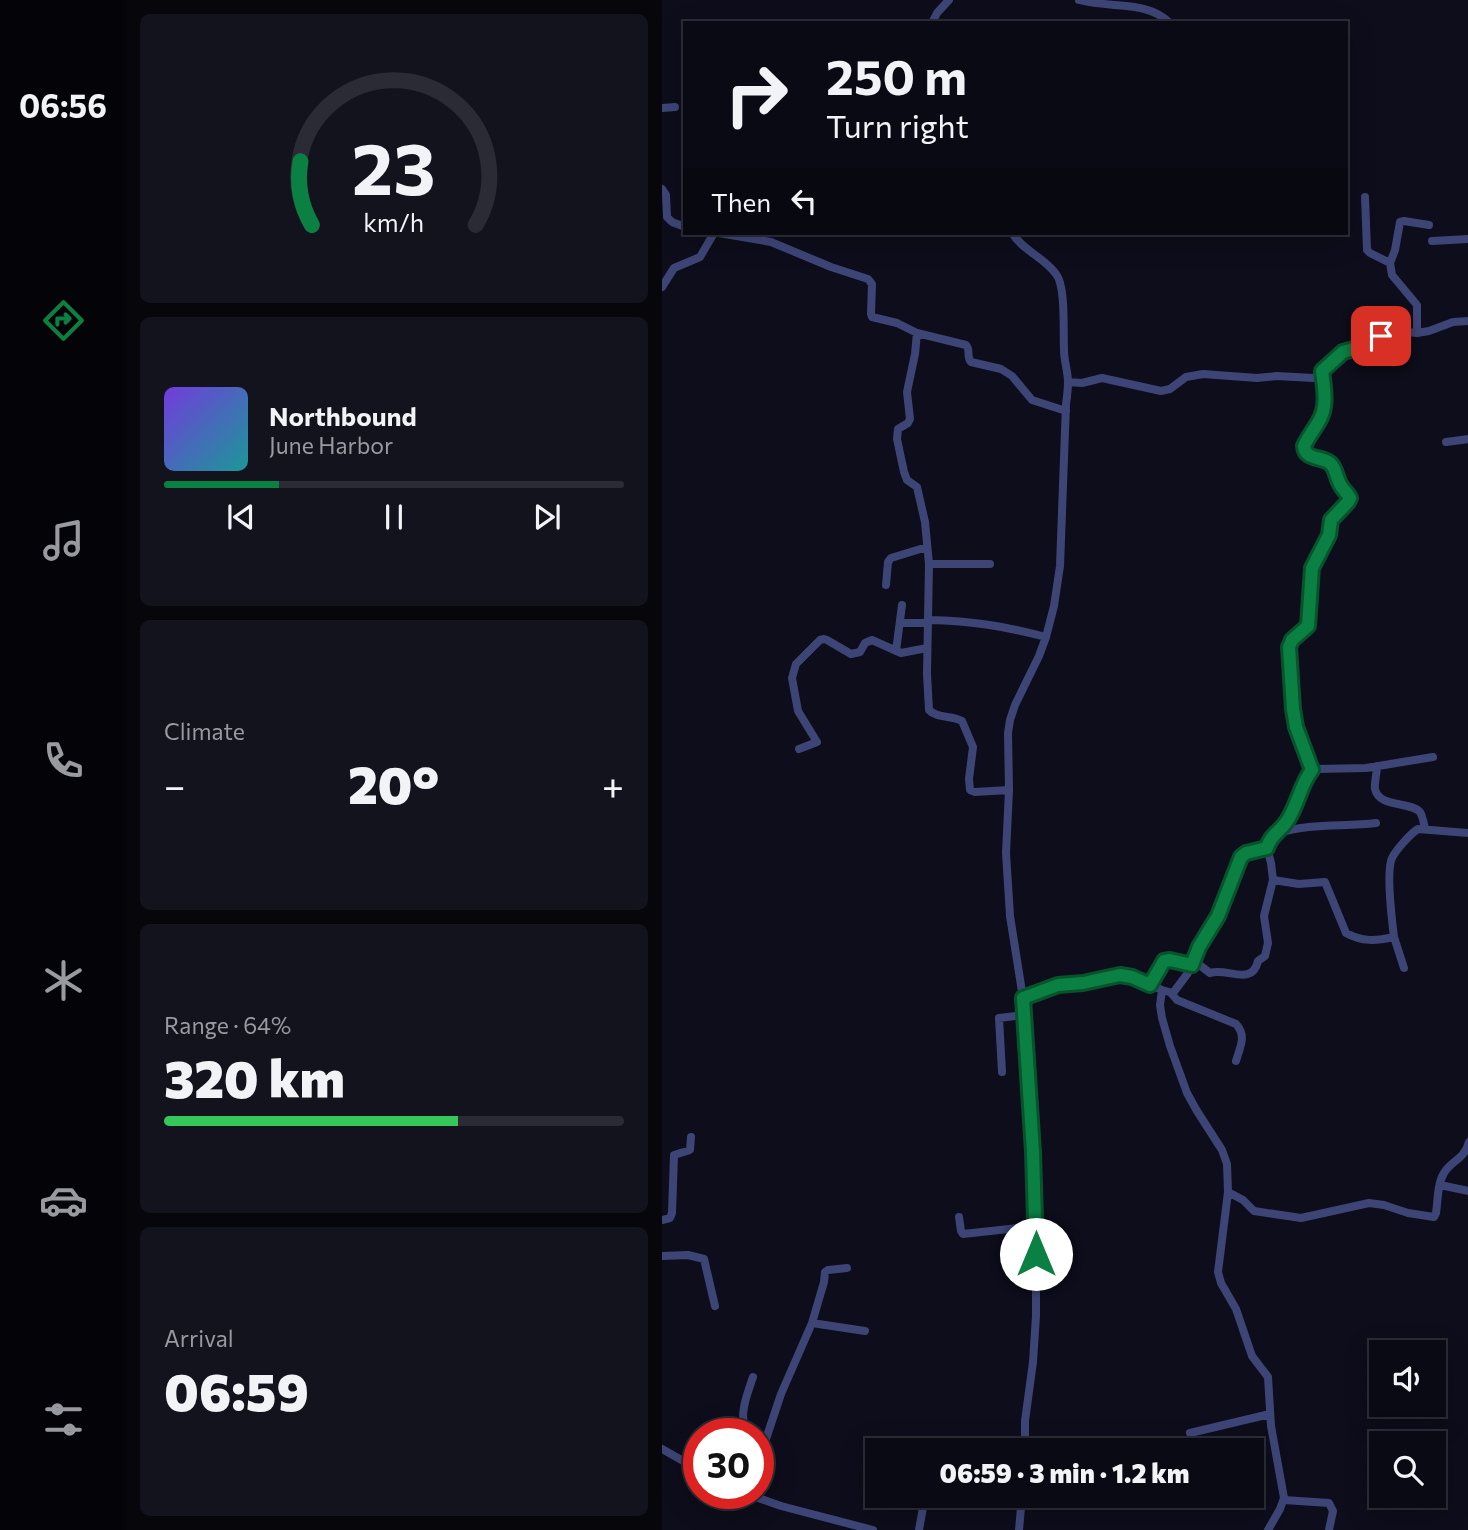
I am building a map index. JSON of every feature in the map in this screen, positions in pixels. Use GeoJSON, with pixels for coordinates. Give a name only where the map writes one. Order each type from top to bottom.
{"type":"FeatureCollection","features":[{"type":"Feature","properties":{"kind":"street"},"geometry":{"type":"LineString","coordinates":[[933,21],[949,0]]}},
{"type":"Feature","properties":{"kind":"street"},"geometry":{"type":"LineString","coordinates":[[1079,0],[1146,2],[1165,15],[1169,21]]}},
{"type":"Feature","properties":{"kind":"street"},"geometry":{"type":"LineString","coordinates":[[662,108],[675,107]]}},
{"type":"Feature","properties":{"kind":"street"},"geometry":{"type":"LineString","coordinates":[[662,189],[667,195],[667,217],[683,226]]}},
{"type":"Feature","properties":{"kind":"street"},"geometry":{"type":"LineString","coordinates":[[1366,197],[1368,252],[1391,263]]}},
{"type":"Feature","properties":{"kind":"street"},"geometry":{"type":"LineString","coordinates":[[1417,333],[1417,305],[1392,276],[1391,263],[1400,222],[1429,225]]}},
{"type":"Feature","properties":{"kind":"street"},"geometry":{"type":"LineString","coordinates":[[662,287],[674,268],[700,257],[715,235]]}},
{"type":"Feature","properties":{"kind":"street"},"geometry":{"type":"LineString","coordinates":[[728,235],[770,242],[868,279],[872,284],[871,316],[966,345],[971,362],[1001,369],[1012,376],[1031,400],[1066,411]]}},
{"type":"Feature","properties":{"kind":"street"},"geometry":{"type":"LineString","coordinates":[[1014,235],[1024,248],[1048,265],[1060,280],[1068,382],[1060,566],[1054,606],[1046,637],[1010,720],[1008,737],[1006,853],[1010,916],[1023,998],[1036,1226],[1036,1316],[1025,1438]]}},
{"type":"Feature","properties":{"kind":"street"},"geometry":{"type":"LineString","coordinates":[[1431,241],[1469,239]]}},
{"type":"Feature","properties":{"kind":"street"},"geometry":{"type":"LineString","coordinates":[[1068,382],[1081,383],[1102,378],[1161,391],[1170,389],[1182,379],[1196,374],[1316,378],[1343,352],[1375,343],[1387,331],[1398,329],[1417,333],[1452,322],[1469,321]]}},
{"type":"Feature","properties":{"kind":"street"},"geometry":{"type":"LineString","coordinates":[[917,332],[907,392],[910,419],[898,429],[896,439],[906,477],[917,487],[924,522],[929,564],[929,710],[935,715],[962,721],[973,747],[969,774],[970,790],[1009,790]]}},
{"type":"Feature","properties":{"kind":"street"},"geometry":{"type":"LineString","coordinates":[[1312,770],[1296,727],[1289,647],[1292,640],[1308,626],[1312,568],[1329,535],[1331,520],[1350,498],[1340,485],[1333,466],[1307,455],[1304,451],[1307,439],[1324,410],[1322,371]]}},
{"type":"Feature","properties":{"kind":"street"},"geometry":{"type":"LineString","coordinates":[[1446,442],[1469,439]]}},
{"type":"Feature","properties":{"kind":"street"},"geometry":{"type":"LineString","coordinates":[[885,585],[891,558],[927,547]]}},
{"type":"Feature","properties":{"kind":"street"},"geometry":{"type":"LineString","coordinates":[[929,564],[990,564]]}},
{"type":"Feature","properties":{"kind":"street"},"geometry":{"type":"LineString","coordinates":[[896,651],[902,605]]}},
{"type":"Feature","properties":{"kind":"street"},"geometry":{"type":"LineString","coordinates":[[900,623],[969,621],[1046,637]]}},
{"type":"Feature","properties":{"kind":"street"},"geometry":{"type":"LineString","coordinates":[[799,749],[817,742],[796,705],[792,673],[798,661],[820,640],[838,645],[851,654],[860,652],[866,643],[872,640],[905,653],[927,648]]}},
{"type":"Feature","properties":{"kind":"street"},"geometry":{"type":"LineString","coordinates":[[1312,770],[1377,766],[1433,757]]}},
{"type":"Feature","properties":{"kind":"street"},"geometry":{"type":"LineString","coordinates":[[1377,766],[1377,793],[1391,803],[1418,811],[1425,829]]}},
{"type":"Feature","properties":{"kind":"street"},"geometry":{"type":"LineString","coordinates":[[1150,985],[1164,961],[1193,962],[1210,972],[1219,970],[1243,975],[1253,971],[1258,961],[1265,957],[1268,946],[1265,916],[1273,880],[1267,848],[1273,835],[1289,818],[1303,783],[1312,770]]}},
{"type":"Feature","properties":{"kind":"street"},"geometry":{"type":"LineString","coordinates":[[1273,835],[1303,827],[1376,823]]}},
{"type":"Feature","properties":{"kind":"street"},"geometry":{"type":"LineString","coordinates":[[1404,968],[1394,937],[1390,894],[1391,861],[1418,829],[1469,833]]}},
{"type":"Feature","properties":{"kind":"street"},"geometry":{"type":"LineString","coordinates":[[1167,992],[1176,990],[1193,962],[1218,916],[1241,857],[1246,853],[1267,848]]}},
{"type":"Feature","properties":{"kind":"street"},"geometry":{"type":"LineString","coordinates":[[1273,880],[1299,884],[1325,882],[1346,933],[1368,941],[1394,937]]}},
{"type":"Feature","properties":{"kind":"street"},"geometry":{"type":"LineString","coordinates":[[1023,998],[1058,985],[1120,975],[1132,977],[1167,992],[1177,1000],[1236,1024],[1243,1037],[1236,1061]]}},
{"type":"Feature","properties":{"kind":"street"},"geometry":{"type":"LineString","coordinates":[[1167,992],[1161,1011],[1170,1046],[1190,1098],[1226,1156],[1229,1177],[1219,1277],[1237,1309],[1252,1356],[1268,1377],[1271,1426],[1284,1500],[1268,1530]]}},
{"type":"Feature","properties":{"kind":"street"},"geometry":{"type":"LineString","coordinates":[[1002,1072],[999,1018],[1024,1015]]}},
{"type":"Feature","properties":{"kind":"street"},"geometry":{"type":"LineString","coordinates":[[662,1220],[671,1217],[674,1155],[690,1149],[691,1137]]}},
{"type":"Feature","properties":{"kind":"street"},"geometry":{"type":"LineString","coordinates":[[1228,1192],[1243,1200],[1254,1211],[1301,1218],[1369,1203],[1434,1217],[1443,1174],[1464,1154],[1469,1142]]}},
{"type":"Feature","properties":{"kind":"street"},"geometry":{"type":"LineString","coordinates":[[1440,1185],[1469,1191]]}},
{"type":"Feature","properties":{"kind":"street"},"geometry":{"type":"LineString","coordinates":[[959,1217],[963,1234],[1036,1226]]}},
{"type":"Feature","properties":{"kind":"street"},"geometry":{"type":"LineString","coordinates":[[662,1256],[688,1255],[704,1259],[715,1306]]}},
{"type":"Feature","properties":{"kind":"street"},"geometry":{"type":"LineString","coordinates":[[769,1418],[811,1323],[825,1272],[847,1268]]}},
{"type":"Feature","properties":{"kind":"street"},"geometry":{"type":"LineString","coordinates":[[811,1323],[865,1331]]}},
{"type":"Feature","properties":{"kind":"street"},"geometry":{"type":"LineString","coordinates":[[742,1418],[753,1377]]}},
{"type":"Feature","properties":{"kind":"street"},"geometry":{"type":"LineString","coordinates":[[1190,1433],[1270,1413]]}},
{"type":"Feature","properties":{"kind":"street"},"geometry":{"type":"LineString","coordinates":[[662,1449],[683,1461]]}},
{"type":"Feature","properties":{"kind":"street"},"geometry":{"type":"LineString","coordinates":[[1284,1500],[1329,1503],[1333,1511],[1329,1530]]}},
{"type":"Feature","properties":{"kind":"street"},"geometry":{"type":"LineString","coordinates":[[774,1503],[873,1530]]}},
{"type":"Feature","properties":{"kind":"street"},"geometry":{"type":"LineString","coordinates":[[919,1530],[923,1508]]}},
{"type":"Feature","properties":{"kind":"street"},"geometry":{"type":"LineString","coordinates":[[1019,1530],[1021,1508]]}},
{"type":"Feature","properties":{"kind":"route"},"geometry":{"type":"LineString","coordinates":[[1036,1254],[1033,1152],[1023,998],[1058,985],[1120,975],[1150,985],[1164,961],[1192,965],[1199,947],[1218,916],[1241,857],[1246,853],[1267,848],[1271,838],[1289,818],[1303,783],[1312,770],[1296,727],[1289,647],[1292,640],[1308,626],[1312,568],[1329,535],[1331,520],[1350,498],[1340,485],[1333,466],[1307,455],[1304,446],[1324,410],[1322,371],[1343,352],[1375,343],[1381,336]]}}]}
